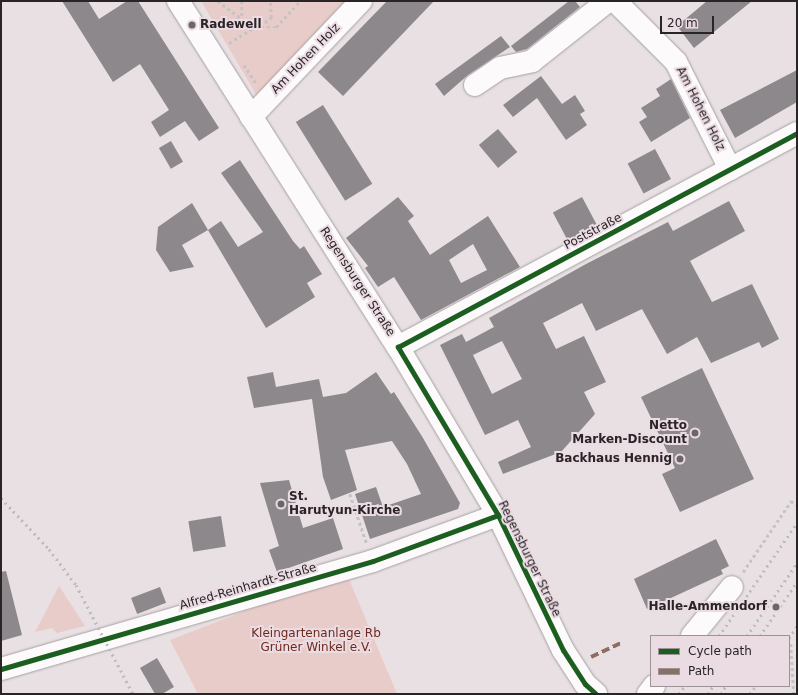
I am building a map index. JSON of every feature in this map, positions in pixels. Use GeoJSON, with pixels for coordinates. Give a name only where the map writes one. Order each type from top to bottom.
{"type":"FeatureCollection","features":[{"type":"Feature","properties":{"kind":"street","name":"Regensburger Straße"},"geometry":{"type":"LineString","coordinates":[[178,1],[398,347],[498,515],[563,650],[585,684],[596,694]]}},
{"type":"Feature","properties":{"kind":"street","name":"Am Hohen Holz"},"geometry":{"type":"LineString","coordinates":[[251,117],[361,1]]}},
{"type":"Feature","properties":{"kind":"street"},"geometry":{"type":"LineString","coordinates":[[475,85],[500,68],[532,62],[608,1]]}},
{"type":"Feature","properties":{"kind":"street","name":"Am Hohen Holz"},"geometry":{"type":"LineString","coordinates":[[614,1],[676,62],[730,169]]}},
{"type":"Feature","properties":{"kind":"street","name":"Poststraße"},"geometry":{"type":"LineString","coordinates":[[398,347],[797,133]]}},
{"type":"Feature","properties":{"kind":"street","name":"Alfred-Reinhardt-Straße"},"geometry":{"type":"LineString","coordinates":[[1,669],[373,561],[498,515]]}},
{"type":"Feature","properties":{"kind":"street"},"geometry":{"type":"LineString","coordinates":[[693,635],[732,587]]}},
{"type":"Feature","properties":{"kind":"path"},"geometry":{"type":"LineString","coordinates":[[218,1],[255,27],[276,28],[300,1]]}},
{"type":"Feature","properties":{"kind":"path"},"geometry":{"type":"LineString","coordinates":[[242,1],[242,19]]}},
{"type":"Feature","properties":{"kind":"path"},"geometry":{"type":"LineString","coordinates":[[233,48],[228,42],[271,18],[270,1]]}},
{"type":"Feature","properties":{"kind":"path"},"geometry":{"type":"LineString","coordinates":[[241,61],[268,99]]}},
{"type":"Feature","properties":{"kind":"path"},"geometry":{"type":"LineString","coordinates":[[350,494],[373,561]]}},
{"type":"Feature","properties":{"kind":"path"},"geometry":{"type":"LineString","coordinates":[[732,587],[792,501],[797,505]]}},
{"type":"Feature","properties":{"kind":"path"},"geometry":{"type":"LineString","coordinates":[[792,644],[794,694]]}},
{"type":"Feature","properties":{"kind":"green space"},"geometry":{"type":"Polygon","coordinates":[[[201,1],[351,1],[258,98],[201,1]]]}},
{"type":"Feature","properties":{"kind":"green space","name":"Kleingartenanlage Rb Grüner Winkel e.V."},"geometry":{"type":"Polygon","coordinates":[[[346,572],[397,694],[198,694],[170,640],[346,572]]]}},
{"type":"Feature","properties":{"kind":"green space"},"geometry":{"type":"Polygon","coordinates":[[[59,586],[85,626],[57,633],[52,628],[35,632],[59,586]]]}},
{"type":"Feature","properties":{"kind":"building"},"geometry":{"type":"Polygon","coordinates":[[[62,1],[88,1],[99,19],[127,1],[138,1],[219,128],[199,141],[185,121],[160,137],[151,122],[169,110],[140,64],[113,82],[62,1]]]}},
{"type":"Feature","properties":{"kind":"building"},"geometry":{"type":"Polygon","coordinates":[[[387,1],[434,1],[343,96],[318,72],[387,1]]]}},
{"type":"Feature","properties":{"kind":"building"},"geometry":{"type":"Polygon","coordinates":[[[569,1],[575,1],[580,7],[527,49],[516,52],[511,46],[569,1]]]}},
{"type":"Feature","properties":{"kind":"building"},"geometry":{"type":"Polygon","coordinates":[[[707,1],[752,1],[694,48],[677,26],[707,1]]]}},
{"type":"Feature","properties":{"kind":"building"},"geometry":{"type":"Polygon","coordinates":[[[501,36],[510,47],[468,75],[444,96],[435,84],[501,36]]]}},
{"type":"Feature","properties":{"kind":"building"},"geometry":{"type":"Polygon","coordinates":[[[797,70],[797,102],[735,138],[720,110],[797,70]]]}},
{"type":"Feature","properties":{"kind":"building"},"geometry":{"type":"Polygon","coordinates":[[[541,76],[562,104],[575,95],[585,111],[580,114],[587,125],[566,140],[537,98],[513,117],[503,105],[541,76]]]}},
{"type":"Feature","properties":{"kind":"building"},"geometry":{"type":"Polygon","coordinates":[[[671,79],[690,118],[651,142],[639,122],[647,117],[641,108],[660,96],[656,89],[671,79]]]}},
{"type":"Feature","properties":{"kind":"building"},"geometry":{"type":"Polygon","coordinates":[[[323,105],[372,184],[345,201],[296,122],[323,105]]]}},
{"type":"Feature","properties":{"kind":"building"},"geometry":{"type":"Polygon","coordinates":[[[498,129],[517,152],[498,168],[479,145],[498,129]]]}},
{"type":"Feature","properties":{"kind":"building"},"geometry":{"type":"Polygon","coordinates":[[[171,141],[183,162],[171,169],[159,148],[171,141]]]}},
{"type":"Feature","properties":{"kind":"building"},"geometry":{"type":"Polygon","coordinates":[[[655,149],[671,179],[644,194],[628,164],[655,149]]]}},
{"type":"Feature","properties":{"kind":"building"},"geometry":{"type":"Polygon","coordinates":[[[240,160],[293,241],[300,249],[304,246],[322,274],[307,283],[315,297],[266,328],[208,230],[221,221],[238,247],[263,232],[221,173],[240,160]]]}},
{"type":"Feature","properties":{"kind":"building"},"geometry":{"type":"Polygon","coordinates":[[[398,197],[414,216],[408,221],[430,255],[488,216],[520,267],[421,320],[394,277],[378,287],[365,268],[368,266],[346,238],[398,197]],[[473,244],[449,260],[461,283],[487,270],[473,244]]]}},
{"type":"Feature","properties":{"kind":"building"},"geometry":{"type":"Polygon","coordinates":[[[582,197],[597,225],[568,241],[553,212],[582,197]]]}},
{"type":"Feature","properties":{"kind":"building"},"geometry":{"type":"Polygon","coordinates":[[[729,201],[745,231],[690,261],[712,302],[752,284],[779,339],[762,348],[759,342],[711,363],[697,337],[667,354],[642,309],[596,331],[582,303],[543,323],[556,349],[584,336],[606,382],[584,392],[595,414],[561,452],[503,474],[498,462],[531,447],[518,420],[485,435],[440,345],[462,334],[466,342],[494,327],[489,318],[586,264],[668,222],[673,231],[729,201]],[[502,341],[473,355],[492,394],[522,379],[502,341]]]}},
{"type":"Feature","properties":{"kind":"building"},"geometry":{"type":"Polygon","coordinates":[[[192,203],[208,230],[182,245],[194,267],[170,272],[156,250],[158,227],[192,203]]]}},
{"type":"Feature","properties":{"kind":"building","name":"Netto Marken-Discount"},"geometry":{"type":"Polygon","coordinates":[[[702,368],[754,479],[680,512],[662,474],[675,468],[641,397],[702,368]]]}},
{"type":"Feature","properties":{"kind":"building"},"geometry":{"type":"Polygon","coordinates":[[[273,372],[276,387],[319,379],[323,397],[346,393],[376,372],[391,394],[394,392],[423,438],[460,503],[458,509],[370,539],[355,494],[376,487],[383,507],[421,494],[407,464],[392,441],[345,450],[357,490],[331,500],[323,477],[312,399],[254,408],[247,377],[273,372]]]}},
{"type":"Feature","properties":{"kind":"building"},"geometry":{"type":"Polygon","coordinates":[[[289,480],[303,528],[333,518],[343,549],[277,572],[269,550],[279,546],[260,483],[289,480]]]}},
{"type":"Feature","properties":{"kind":"building"},"geometry":{"type":"Polygon","coordinates":[[[221,516],[226,547],[193,552],[188,521],[221,516]]]}},
{"type":"Feature","properties":{"kind":"building"},"geometry":{"type":"Polygon","coordinates":[[[716,539],[729,566],[721,570],[723,574],[647,609],[634,579],[716,539]]]}},
{"type":"Feature","properties":{"kind":"building"},"geometry":{"type":"Polygon","coordinates":[[[6,571],[22,635],[1,641],[1,572],[6,571]]]}},
{"type":"Feature","properties":{"kind":"building"},"geometry":{"type":"Polygon","coordinates":[[[160,587],[166,603],[137,614],[131,598],[160,587]]]}},
{"type":"Feature","properties":{"kind":"building"},"geometry":{"type":"Polygon","coordinates":[[[157,658],[174,687],[162,694],[155,694],[140,668],[157,658]]]}},
{"type":"Feature","properties":{"kind":"railway"},"geometry":{"type":"LineString","coordinates":[[1,498],[49,549],[76,585],[133,694]]}},
{"type":"Feature","properties":{"kind":"railway"},"geometry":{"type":"LineString","coordinates":[[720,635],[797,523]]}},
{"type":"Feature","properties":{"kind":"railway"},"geometry":{"type":"LineString","coordinates":[[748,635],[797,563]]}},
{"type":"Feature","properties":{"kind":"railway"},"geometry":{"type":"LineString","coordinates":[[761,635],[797,582]]}},
{"type":"Feature","properties":{"kind":"railway"},"geometry":{"type":"LineString","coordinates":[[790,636],[797,626]]}},
{"type":"Feature","properties":{"kind":"railway"},"geometry":{"type":"LineString","coordinates":[[679,694],[684,687]]}},
{"type":"Feature","properties":{"kind":"railway"},"geometry":{"type":"LineString","coordinates":[[708,694],[712,687]]}},
{"type":"Feature","properties":{"kind":"railway"},"geometry":{"type":"LineString","coordinates":[[721,694],[725,687]]}},
{"type":"Feature","properties":{"kind":"railway"},"geometry":{"type":"LineString","coordinates":[[750,694],[755,687]]}},
{"type":"Feature","properties":{"kind":"marked path"},"geometry":{"type":"LineString","coordinates":[[591,657],[621,643]]}},
{"type":"Feature","properties":{"kind":"cycle path"},"geometry":{"type":"LineString","coordinates":[[596,694],[585,684],[563,650],[498,515],[398,347],[797,133]]}},
{"type":"Feature","properties":{"kind":"cycle path"},"geometry":{"type":"LineString","coordinates":[[1,669],[373,561],[498,515]]}},
{"type":"Feature","properties":{"kind":"place","name":"Radewell"},"geometry":{"type":"Point","coordinates":[192,25]}},
{"type":"Feature","properties":{"kind":"place","name":"Netto Marken-Discount"},"geometry":{"type":"Point","coordinates":[695,433]}},
{"type":"Feature","properties":{"kind":"place","name":"Backhaus Hennig"},"geometry":{"type":"Point","coordinates":[680,459]}},
{"type":"Feature","properties":{"kind":"place","name":"St. Harutyun-Kirche"},"geometry":{"type":"Point","coordinates":[281,504]}},
{"type":"Feature","properties":{"kind":"place","name":"Halle-Ammendorf"},"geometry":{"type":"Point","coordinates":[776,607]}}]}
